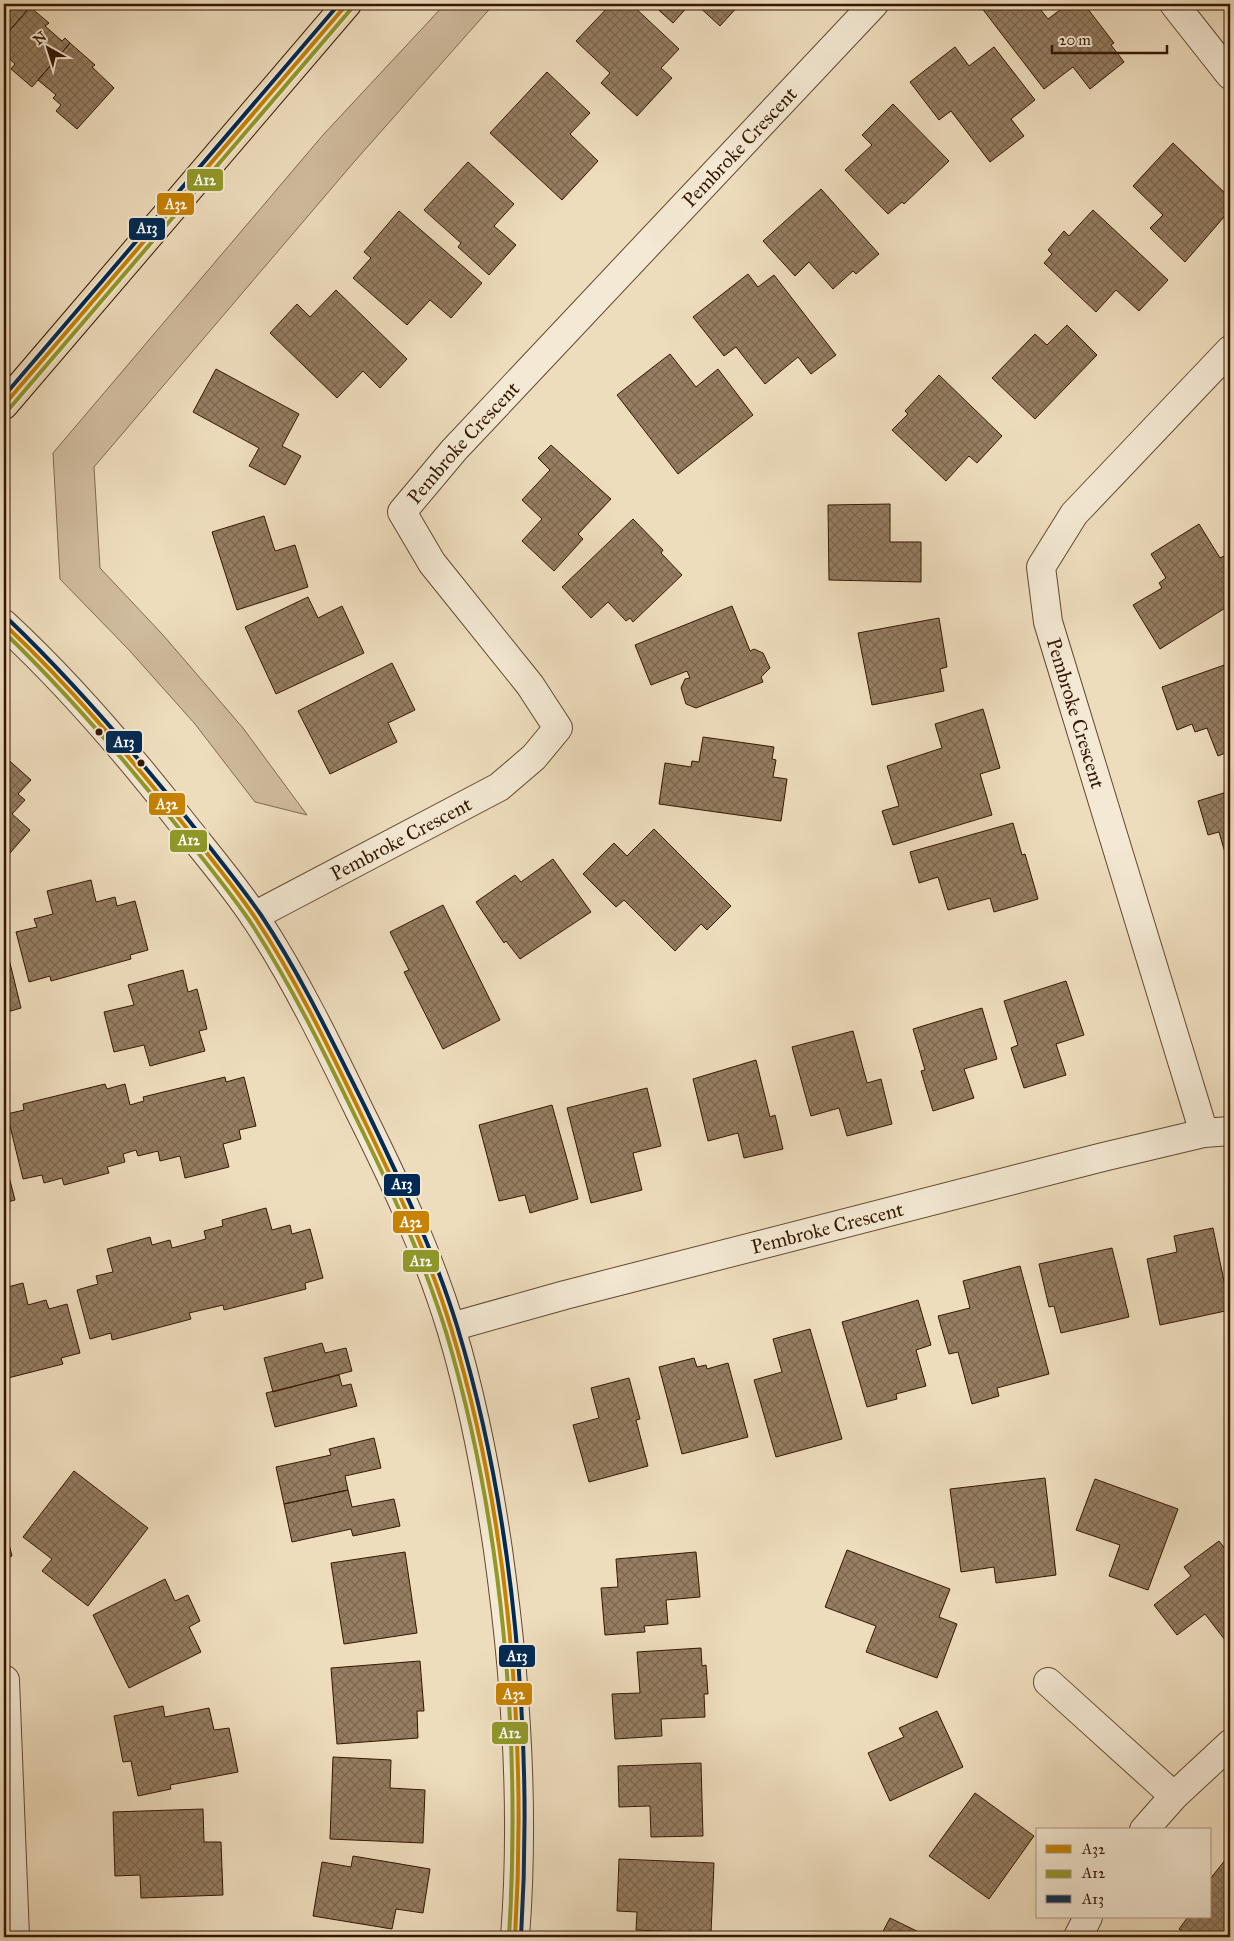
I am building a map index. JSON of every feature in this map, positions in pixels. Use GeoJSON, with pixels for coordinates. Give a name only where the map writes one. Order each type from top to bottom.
{"type":"FeatureCollection","features":[{"type":"Feature","properties":{"kind":"main road"},"geometry":{"type":"LineString","coordinates":[[4,405],[347,4]]}},
{"type":"Feature","properties":{"kind":"street","name":"Pembroke Crescent"},"geometry":{"type":"LineString","coordinates":[[254,916],[499,787],[534,757],[558,728],[530,685],[432,563],[402,512],[454,450],[874,4]]}},
{"type":"Feature","properties":{"kind":"street"},"geometry":{"type":"LineString","coordinates":[[1174,4],[1230,75]]}},
{"type":"Feature","properties":{"kind":"street","name":"Pembroke Crescent"},"geometry":{"type":"LineString","coordinates":[[451,1327],[564,1295],[1217,1132],[1048,622],[1041,567],[1074,514],[1230,350]]}},
{"type":"Feature","properties":{"kind":"street"},"geometry":{"type":"LineString","coordinates":[[4,624],[26,644],[134,762],[254,916],[314,1017],[409,1212],[451,1327],[468,1389],[482,1452],[508,1619],[516,1722],[518,1817],[515,1937]]}},
{"type":"Feature","properties":{"kind":"street"},"geometry":{"type":"LineString","coordinates":[[5,1680],[15,1937]]}},
{"type":"Feature","properties":{"kind":"street"},"geometry":{"type":"LineString","coordinates":[[1048,1682],[1174,1796]]}},
{"type":"Feature","properties":{"kind":"street"},"geometry":{"type":"LineString","coordinates":[[1146,1828],[1174,1796],[1230,1744]]}},
{"type":"Feature","properties":{"kind":"street"},"geometry":{"type":"LineString","coordinates":[[1078,1937],[1088,1918]]}},
{"type":"Feature","properties":{"kind":"shaded area"},"geometry":{"type":"Polygon","coordinates":[[[445,4],[494,4],[354,162],[94,467],[100,568],[163,635],[243,728],[307,815],[255,802],[195,724],[129,650],[60,579],[53,453],[323,135],[445,4]]]}},
{"type":"Feature","properties":{"kind":"building"},"geometry":{"type":"Polygon","coordinates":[[[4,4],[26,4],[30,7],[4,37],[4,4]]]}},
{"type":"Feature","properties":{"kind":"building"},"geometry":{"type":"Polygon","coordinates":[[[611,4],[631,4],[679,49],[661,68],[672,78],[637,116],[601,83],[610,73],[576,41],[611,4]]]}},
{"type":"Feature","properties":{"kind":"building"},"geometry":{"type":"Polygon","coordinates":[[[652,4],[690,4],[673,23],[652,4]]]}},
{"type":"Feature","properties":{"kind":"building"},"geometry":{"type":"Polygon","coordinates":[[[696,4],[740,4],[720,26],[696,4]]]}},
{"type":"Feature","properties":{"kind":"building"},"geometry":{"type":"Polygon","coordinates":[[[985,4],[1036,4],[1048,19],[1068,4],[1084,4],[1114,43],[1111,45],[1124,62],[1090,89],[1073,67],[1044,89],[981,7],[985,4]]]}},
{"type":"Feature","properties":{"kind":"building"},"geometry":{"type":"Polygon","coordinates":[[[30,7],[49,23],[45,26],[62,41],[65,38],[70,43],[32,87],[11,69],[15,64],[4,54],[4,37],[30,7]]]}},
{"type":"Feature","properties":{"kind":"building"},"geometry":{"type":"Polygon","coordinates":[[[70,43],[95,65],[92,67],[114,88],[77,129],[56,111],[61,105],[53,98],[56,95],[38,80],[70,43]]]}},
{"type":"Feature","properties":{"kind":"building"},"geometry":{"type":"Polygon","coordinates":[[[955,47],[969,66],[994,47],[1035,100],[1011,119],[1024,136],[990,162],[951,111],[939,120],[910,82],[955,47]]]}},
{"type":"Feature","properties":{"kind":"building"},"geometry":{"type":"Polygon","coordinates":[[[547,72],[590,113],[570,134],[598,161],[562,200],[490,133],[547,72]]]}},
{"type":"Feature","properties":{"kind":"building"},"geometry":{"type":"Polygon","coordinates":[[[893,104],[949,161],[904,204],[902,202],[888,214],[845,170],[872,145],[862,135],[893,104]]]}},
{"type":"Feature","properties":{"kind":"building"},"geometry":{"type":"Polygon","coordinates":[[[1173,143],[1230,198],[1230,210],[1185,262],[1150,228],[1163,215],[1133,186],[1173,143]]]}},
{"type":"Feature","properties":{"kind":"building"},"geometry":{"type":"Polygon","coordinates":[[[468,162],[514,204],[494,226],[516,245],[489,275],[458,247],[461,243],[424,210],[468,162]]]}},
{"type":"Feature","properties":{"kind":"building"},"geometry":{"type":"Polygon","coordinates":[[[821,189],[879,254],[856,274],[853,271],[833,289],[809,262],[795,276],[763,241],[821,189]]]}},
{"type":"Feature","properties":{"kind":"building"},"geometry":{"type":"Polygon","coordinates":[[[1093,210],[1168,280],[1139,311],[1116,290],[1096,312],[1044,263],[1052,254],[1048,250],[1064,231],[1069,236],[1093,210]]]}},
{"type":"Feature","properties":{"kind":"building"},"geometry":{"type":"Polygon","coordinates":[[[399,211],[482,283],[451,318],[430,300],[407,325],[353,278],[371,258],[364,252],[399,211]]]}},
{"type":"Feature","properties":{"kind":"building"},"geometry":{"type":"Polygon","coordinates":[[[748,274],[758,287],[774,275],[836,355],[811,374],[798,357],[765,384],[736,347],[724,356],[693,317],[748,274]]]}},
{"type":"Feature","properties":{"kind":"building"},"geometry":{"type":"Polygon","coordinates":[[[336,290],[407,359],[380,388],[363,371],[337,398],[270,333],[297,304],[310,317],[336,290]]]}},
{"type":"Feature","properties":{"kind":"building"},"geometry":{"type":"Polygon","coordinates":[[[1067,325],[1097,355],[1035,419],[992,378],[1035,334],[1047,345],[1067,325]]]}},
{"type":"Feature","properties":{"kind":"building"},"geometry":{"type":"Polygon","coordinates":[[[670,354],[696,387],[718,369],[753,415],[678,474],[617,395],[670,354]]]}},
{"type":"Feature","properties":{"kind":"building"},"geometry":{"type":"Polygon","coordinates":[[[216,369],[299,414],[282,446],[301,456],[285,485],[249,466],[259,448],[193,412],[216,369]]]}},
{"type":"Feature","properties":{"kind":"building"},"geometry":{"type":"Polygon","coordinates":[[[939,375],[1002,436],[977,463],[969,456],[946,481],[892,430],[908,414],[905,411],[939,375]]]}},
{"type":"Feature","properties":{"kind":"building"},"geometry":{"type":"Polygon","coordinates":[[[551,445],[611,499],[578,534],[583,539],[554,571],[522,541],[542,519],[522,500],[550,470],[538,458],[551,445]]]}},
{"type":"Feature","properties":{"kind":"building"},"geometry":{"type":"Polygon","coordinates":[[[890,504],[890,542],[921,542],[921,582],[829,580],[828,505],[890,504]]]}},
{"type":"Feature","properties":{"kind":"building"},"geometry":{"type":"Polygon","coordinates":[[[264,516],[275,551],[295,545],[308,587],[237,610],[212,532],[264,516]]]}},
{"type":"Feature","properties":{"kind":"building"},"geometry":{"type":"Polygon","coordinates":[[[633,519],[663,550],[661,553],[682,575],[633,622],[630,618],[626,621],[608,602],[591,618],[562,587],[633,519]]]}},
{"type":"Feature","properties":{"kind":"building"},"geometry":{"type":"Polygon","coordinates":[[[1199,524],[1220,558],[1226,555],[1230,562],[1230,605],[1160,649],[1133,605],[1162,588],[1159,583],[1166,578],[1151,554],[1199,524]]]}},
{"type":"Feature","properties":{"kind":"building"},"geometry":{"type":"Polygon","coordinates":[[[308,597],[318,618],[342,606],[364,653],[276,694],[245,627],[308,597]]]}},
{"type":"Feature","properties":{"kind":"building"},"geometry":{"type":"Polygon","coordinates":[[[732,606],[750,651],[754,649],[763,653],[770,668],[761,677],[763,682],[696,708],[686,704],[681,688],[685,679],[690,678],[687,671],[651,685],[635,645],[732,606]]]}},
{"type":"Feature","properties":{"kind":"building"},"geometry":{"type":"Polygon","coordinates":[[[939,618],[947,667],[940,669],[944,691],[872,705],[858,633],[939,618]]]}},
{"type":"Feature","properties":{"kind":"building"},"geometry":{"type":"Polygon","coordinates":[[[392,663],[415,710],[388,723],[397,742],[330,774],[298,711],[392,663]]]}},
{"type":"Feature","properties":{"kind":"building"},"geometry":{"type":"Polygon","coordinates":[[[1230,663],[1230,751],[1218,756],[1207,728],[1195,732],[1192,724],[1177,730],[1162,687],[1230,663]]]}},
{"type":"Feature","properties":{"kind":"building"},"geometry":{"type":"Polygon","coordinates":[[[983,709],[1000,768],[980,774],[992,815],[893,845],[882,811],[899,806],[887,766],[942,748],[935,724],[983,709]]]}},
{"type":"Feature","properties":{"kind":"building"},"geometry":{"type":"Polygon","coordinates":[[[703,737],[774,747],[772,759],[776,760],[773,777],[787,779],[781,821],[659,804],[665,763],[691,767],[692,761],[699,762],[703,737]]]}},
{"type":"Feature","properties":{"kind":"building"},"geometry":{"type":"Polygon","coordinates":[[[4,756],[31,780],[18,794],[25,800],[12,814],[30,830],[4,860],[4,756]]]}},
{"type":"Feature","properties":{"kind":"building"},"geometry":{"type":"Polygon","coordinates":[[[1230,791],[1230,870],[1219,832],[1208,835],[1198,801],[1230,791]]]}},
{"type":"Feature","properties":{"kind":"building"},"geometry":{"type":"Polygon","coordinates":[[[1013,823],[1022,855],[1025,854],[1038,899],[994,912],[990,898],[948,910],[938,877],[919,883],[910,852],[1013,823]]]}},
{"type":"Feature","properties":{"kind":"building"},"geometry":{"type":"Polygon","coordinates":[[[654,829],[731,906],[707,930],[701,924],[675,951],[624,900],[616,907],[583,874],[614,843],[627,856],[654,829]]]}},
{"type":"Feature","properties":{"kind":"building"},"geometry":{"type":"Polygon","coordinates":[[[553,859],[591,912],[520,959],[506,941],[504,943],[476,902],[515,875],[521,882],[553,859]]]}},
{"type":"Feature","properties":{"kind":"building"},"geometry":{"type":"Polygon","coordinates":[[[91,880],[96,902],[115,897],[117,906],[135,901],[148,950],[130,955],[131,959],[51,981],[50,976],[29,982],[16,932],[37,927],[34,919],[53,914],[47,891],[91,880]]]}},
{"type":"Feature","properties":{"kind":"building"},"geometry":{"type":"Polygon","coordinates":[[[443,905],[500,1020],[443,1049],[404,972],[409,970],[390,932],[443,905]]]}},
{"type":"Feature","properties":{"kind":"building"},"geometry":{"type":"Polygon","coordinates":[[[9,959],[21,1008],[4,1013],[4,960],[9,959]]]}},
{"type":"Feature","properties":{"kind":"building"},"geometry":{"type":"Polygon","coordinates":[[[183,970],[188,992],[197,989],[207,1029],[199,1031],[205,1051],[150,1066],[144,1045],[114,1052],[104,1012],[134,1005],[128,985],[183,970]]]}},
{"type":"Feature","properties":{"kind":"building"},"geometry":{"type":"Polygon","coordinates":[[[1066,981],[1084,1035],[1056,1044],[1066,1075],[1024,1088],[1011,1048],[1018,1045],[1004,1001],[1066,981]]]}},
{"type":"Feature","properties":{"kind":"building"},"geometry":{"type":"Polygon","coordinates":[[[982,1008],[997,1059],[964,1069],[974,1098],[933,1111],[921,1071],[925,1070],[913,1029],[982,1008]]]}},
{"type":"Feature","properties":{"kind":"building"},"geometry":{"type":"Polygon","coordinates":[[[853,1031],[867,1083],[881,1079],[892,1124],[847,1136],[839,1108],[811,1116],[792,1047],[853,1031]]]}},
{"type":"Feature","properties":{"kind":"building"},"geometry":{"type":"Polygon","coordinates":[[[756,1060],[770,1117],[775,1115],[783,1149],[744,1158],[738,1133],[708,1141],[693,1079],[756,1060]]]}},
{"type":"Feature","properties":{"kind":"building"},"geometry":{"type":"Polygon","coordinates":[[[225,1077],[226,1082],[244,1077],[256,1126],[239,1130],[241,1139],[223,1144],[229,1167],[185,1178],[180,1156],[160,1161],[158,1151],[138,1156],[136,1150],[123,1154],[125,1162],[107,1167],[109,1173],[64,1185],[62,1178],[44,1183],[42,1175],[23,1179],[7,1114],[24,1110],[23,1104],[105,1084],[107,1089],[125,1084],[130,1105],[144,1101],[143,1097],[225,1077]]]}},
{"type":"Feature","properties":{"kind":"building"},"geometry":{"type":"Polygon","coordinates":[[[647,1088],[661,1146],[633,1153],[642,1190],[591,1203],[567,1108],[647,1088]]]}},
{"type":"Feature","properties":{"kind":"building"},"geometry":{"type":"Polygon","coordinates":[[[552,1105],[578,1199],[530,1213],[525,1195],[499,1201],[479,1125],[552,1105]]]}},
{"type":"Feature","properties":{"kind":"building"},"geometry":{"type":"Polygon","coordinates":[[[4,1157],[15,1200],[4,1203],[4,1157]]]}},
{"type":"Feature","properties":{"kind":"building"},"geometry":{"type":"Polygon","coordinates":[[[266,1208],[272,1230],[290,1225],[292,1234],[310,1229],[323,1278],[305,1283],[306,1289],[224,1310],[223,1305],[189,1313],[191,1319],[112,1340],[111,1333],[90,1339],[77,1290],[98,1284],[96,1276],[113,1272],[107,1249],[150,1237],[152,1245],[170,1240],[172,1248],[206,1239],[204,1231],[223,1226],[222,1220],[266,1208]]]}},
{"type":"Feature","properties":{"kind":"building"},"geometry":{"type":"Polygon","coordinates":[[[1213,1228],[1230,1310],[1160,1325],[1147,1259],[1177,1252],[1174,1236],[1213,1228]]]}},
{"type":"Feature","properties":{"kind":"building"},"geometry":{"type":"Polygon","coordinates":[[[1112,1248],[1129,1317],[1061,1333],[1054,1306],[1049,1307],[1039,1264],[1112,1248]]]}},
{"type":"Feature","properties":{"kind":"building"},"geometry":{"type":"Polygon","coordinates":[[[1020,1266],[1049,1374],[997,1388],[999,1396],[972,1404],[958,1352],[949,1354],[938,1316],[970,1308],[963,1281],[1020,1266]]]}},
{"type":"Feature","properties":{"kind":"building"},"geometry":{"type":"Polygon","coordinates":[[[23,1283],[28,1305],[46,1300],[49,1309],[67,1304],[80,1353],[61,1358],[63,1364],[4,1379],[4,1288],[23,1283]]]}},
{"type":"Feature","properties":{"kind":"building"},"geometry":{"type":"Polygon","coordinates":[[[918,1300],[931,1345],[916,1350],[926,1386],[896,1394],[897,1399],[867,1407],[842,1322],[918,1300]]]}},
{"type":"Feature","properties":{"kind":"building"},"geometry":{"type":"Polygon","coordinates":[[[810,1329],[842,1439],[776,1457],[754,1380],[782,1372],[773,1339],[810,1329]]]}},
{"type":"Feature","properties":{"kind":"building"},"geometry":{"type":"Polygon","coordinates":[[[322,1343],[325,1353],[346,1348],[352,1371],[273,1392],[264,1358],[322,1343]]]}},
{"type":"Feature","properties":{"kind":"building"},"geometry":{"type":"Polygon","coordinates":[[[694,1358],[697,1367],[706,1365],[707,1369],[728,1363],[748,1437],[682,1454],[659,1367],[694,1358]]]}},
{"type":"Feature","properties":{"kind":"building"},"geometry":{"type":"Polygon","coordinates":[[[339,1375],[342,1386],[351,1384],[357,1406],[275,1427],[266,1393],[339,1375]]]}},
{"type":"Feature","properties":{"kind":"building"},"geometry":{"type":"Polygon","coordinates":[[[629,1378],[640,1419],[636,1420],[648,1466],[589,1482],[573,1425],[599,1418],[591,1388],[629,1378]]]}},
{"type":"Feature","properties":{"kind":"building"},"geometry":{"type":"Polygon","coordinates":[[[374,1438],[381,1468],[345,1476],[348,1490],[284,1504],[276,1467],[331,1455],[329,1449],[374,1438]]]}},
{"type":"Feature","properties":{"kind":"building"},"geometry":{"type":"Polygon","coordinates":[[[74,1471],[148,1528],[88,1606],[42,1571],[52,1559],[23,1537],[74,1471]]]}},
{"type":"Feature","properties":{"kind":"building"},"geometry":{"type":"Polygon","coordinates":[[[1045,1478],[1056,1575],[996,1583],[994,1567],[961,1572],[950,1489],[1045,1478]]]}},
{"type":"Feature","properties":{"kind":"building"},"geometry":{"type":"Polygon","coordinates":[[[1095,1479],[1178,1509],[1148,1590],[1109,1576],[1120,1545],[1076,1530],[1095,1479]]]}},
{"type":"Feature","properties":{"kind":"building"},"geometry":{"type":"Polygon","coordinates":[[[348,1490],[352,1507],[394,1499],[400,1526],[353,1536],[351,1529],[292,1542],[284,1504],[348,1490]]]}},
{"type":"Feature","properties":{"kind":"building"},"geometry":{"type":"Polygon","coordinates":[[[4,1524],[12,1556],[4,1558],[4,1524]]]}},
{"type":"Feature","properties":{"kind":"building"},"geometry":{"type":"Polygon","coordinates":[[[1219,1541],[1230,1555],[1230,1637],[1225,1640],[1205,1614],[1177,1635],[1154,1605],[1191,1576],[1184,1567],[1219,1541]]]}},
{"type":"Feature","properties":{"kind":"building"},"geometry":{"type":"Polygon","coordinates":[[[847,1550],[950,1589],[939,1617],[957,1624],[937,1678],[866,1652],[876,1626],[825,1607],[847,1550]]]}},
{"type":"Feature","properties":{"kind":"building"},"geometry":{"type":"Polygon","coordinates":[[[405,1552],[417,1633],[344,1644],[331,1563],[405,1552]]]}},
{"type":"Feature","properties":{"kind":"building"},"geometry":{"type":"Polygon","coordinates":[[[696,1552],[700,1597],[666,1600],[668,1624],[644,1626],[645,1632],[605,1635],[601,1588],[618,1587],[616,1559],[696,1552]]]}},
{"type":"Feature","properties":{"kind":"building"},"geometry":{"type":"Polygon","coordinates":[[[165,1579],[175,1601],[188,1595],[200,1621],[189,1627],[201,1652],[129,1688],[93,1615],[165,1579]]]}},
{"type":"Feature","properties":{"kind":"building"},"geometry":{"type":"Polygon","coordinates":[[[701,1648],[702,1666],[706,1665],[708,1694],[704,1694],[705,1717],[661,1719],[662,1736],[615,1739],[612,1694],[640,1693],[637,1652],[701,1648]]]}},
{"type":"Feature","properties":{"kind":"building"},"geometry":{"type":"Polygon","coordinates":[[[420,1661],[424,1711],[417,1711],[418,1738],[337,1744],[331,1668],[420,1661]]]}},
{"type":"Feature","properties":{"kind":"building"},"geometry":{"type":"Polygon","coordinates":[[[163,1706],[165,1717],[209,1708],[214,1730],[229,1728],[238,1772],[170,1785],[171,1789],[138,1796],[131,1761],[123,1762],[114,1716],[163,1706]]]}},
{"type":"Feature","properties":{"kind":"building"},"geometry":{"type":"Polygon","coordinates":[[[937,1711],[963,1767],[890,1801],[868,1753],[904,1737],[899,1728],[937,1711]]]}},
{"type":"Feature","properties":{"kind":"building"},"geometry":{"type":"Polygon","coordinates":[[[333,1757],[391,1760],[390,1788],[425,1790],[423,1843],[330,1839],[333,1757]]]}},
{"type":"Feature","properties":{"kind":"building"},"geometry":{"type":"Polygon","coordinates":[[[701,1763],[703,1836],[651,1837],[650,1806],[619,1807],[618,1766],[701,1763]]]}},
{"type":"Feature","properties":{"kind":"building"},"geometry":{"type":"Polygon","coordinates":[[[975,1793],[1034,1836],[989,1899],[929,1856],[975,1793]]]}},
{"type":"Feature","properties":{"kind":"building"},"geometry":{"type":"Polygon","coordinates":[[[203,1809],[204,1842],[221,1842],[223,1895],[141,1898],[140,1875],[115,1876],[113,1812],[203,1809]]]}},
{"type":"Feature","properties":{"kind":"building"},"geometry":{"type":"Polygon","coordinates":[[[353,1856],[430,1869],[423,1913],[396,1909],[392,1929],[313,1916],[322,1862],[351,1867],[353,1856]]]}},
{"type":"Feature","properties":{"kind":"building"},"geometry":{"type":"Polygon","coordinates":[[[619,1859],[714,1863],[711,1933],[636,1930],[637,1912],[617,1911],[619,1859]]]}},
{"type":"Feature","properties":{"kind":"building"},"geometry":{"type":"Polygon","coordinates":[[[1226,1859],[1230,1863],[1230,1935],[1228,1937],[1189,1937],[1179,1929],[1187,1918],[1212,1918],[1212,1876],[1226,1859]]]}},
{"type":"Feature","properties":{"kind":"building"},"geometry":{"type":"Polygon","coordinates":[[[890,1918],[929,1937],[880,1937],[890,1918]]]}},
{"type":"Feature","properties":{"kind":"transit line","name":"A13"},"geometry":{"type":"LineString","coordinates":[[4,396],[339,4]]}},
{"type":"Feature","properties":{"kind":"transit line","name":"A32"},"geometry":{"type":"LineString","coordinates":[[4,405],[347,4]]}},
{"type":"Feature","properties":{"kind":"transit line","name":"A12"},"geometry":{"type":"LineString","coordinates":[[9,409],[352,8]]}},
{"type":"Feature","properties":{"kind":"transit line","name":"A13"},"geometry":{"type":"LineString","coordinates":[[8,619],[80,692],[125,743],[190,822],[261,915],[304,986],[366,1109],[404,1189],[438,1270],[457,1326],[477,1399],[493,1474],[506,1551],[521,1707],[524,1785],[524,1862],[521,1937]]}},
{"type":"Feature","properties":{"kind":"transit line","name":"A32"},"geometry":{"type":"LineString","coordinates":[[4,624],[75,696],[120,747],[164,799],[256,919],[298,989],[336,1063],[398,1191],[432,1272],[451,1328],[471,1400],[487,1475],[500,1552],[515,1708],[518,1785],[518,1862],[515,1937]]}},
{"type":"Feature","properties":{"kind":"transit line","name":"A12"},"geometry":{"type":"LineString","coordinates":[[4,632],[73,703],[137,776],[226,888],[253,926],[294,996],[332,1069],[369,1144],[427,1277],[446,1332],[466,1405],[482,1479],[494,1555],[509,1709],[512,1786],[512,1862],[509,1937]]}}]}
